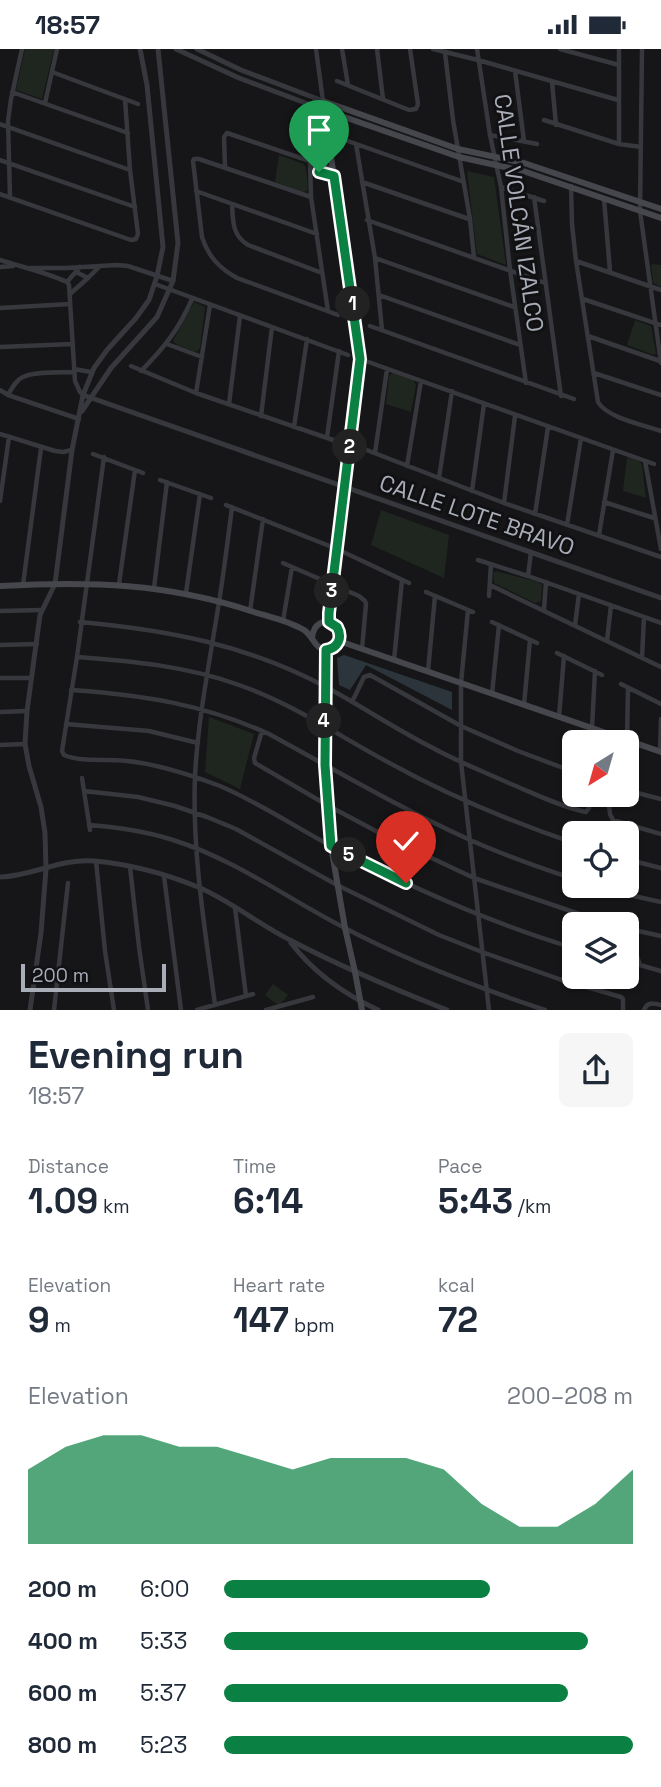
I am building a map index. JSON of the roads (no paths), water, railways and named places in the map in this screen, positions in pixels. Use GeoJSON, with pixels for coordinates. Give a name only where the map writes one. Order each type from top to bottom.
{"type":"FeatureCollection","features":[{"type":"Feature","properties":{"kind":"main road"},"geometry":{"type":"LineString","coordinates":[[329,622],[360,359],[323,101],[459,153],[494,156],[524,163],[661,209]]}},
{"type":"Feature","properties":{"kind":"main road"},"geometry":{"type":"LineString","coordinates":[[324,110],[496,165],[523,171],[661,218]]}},
{"type":"Feature","properties":{"kind":"main road"},"geometry":{"type":"LineString","coordinates":[[0,586],[119,584],[186,593],[292,625],[305,631],[318,648],[326,650],[339,641],[337,627],[329,622],[308,626],[292,625]]}},
{"type":"Feature","properties":{"kind":"main road"},"geometry":{"type":"LineString","coordinates":[[312,638],[313,629],[319,623]]}},
{"type":"Feature","properties":{"kind":"main road"},"geometry":{"type":"LineString","coordinates":[[339,641],[598,730]]}},
{"type":"Feature","properties":{"kind":"main road"},"geometry":{"type":"LineString","coordinates":[[326,650],[325,765],[331,846],[361,1006]]}},
{"type":"Feature","properties":{"kind":"main road"},"geometry":{"type":"LineString","coordinates":[[639,744],[660,752]]}},
{"type":"Feature","properties":{"kind":"street"},"geometry":{"type":"LineString","coordinates":[[10,198],[8,127],[12,92],[22,49]]}},
{"type":"Feature","properties":{"kind":"street"},"geometry":{"type":"LineString","coordinates":[[44,103],[57,49]]}},
{"type":"Feature","properties":{"kind":"street"},"geometry":{"type":"LineString","coordinates":[[30,1010],[41,933],[46,869],[41,807],[25,744],[41,610],[55,584],[72,450],[86,385],[91,372],[107,350],[149,300],[158,276],[163,247],[147,85],[140,49]]}},
{"type":"Feature","properties":{"kind":"street"},"geometry":{"type":"LineString","coordinates":[[79,416],[111,368],[157,317],[173,281],[178,243],[158,49]]}},
{"type":"Feature","properties":{"kind":"street"},"geometry":{"type":"LineString","coordinates":[[176,49],[239,78],[324,110]]}},
{"type":"Feature","properties":{"kind":"street"},"geometry":{"type":"LineString","coordinates":[[197,49],[241,70],[323,101],[316,49]]}},
{"type":"Feature","properties":{"kind":"street"},"geometry":{"type":"LineString","coordinates":[[342,49],[348,85]]}},
{"type":"Feature","properties":{"kind":"street"},"geometry":{"type":"LineString","coordinates":[[377,49],[383,99]]}},
{"type":"Feature","properties":{"kind":"street"},"geometry":{"type":"LineString","coordinates":[[337,82],[409,110],[415,109],[418,104],[410,49]]}},
{"type":"Feature","properties":{"kind":"street"},"geometry":{"type":"LineString","coordinates":[[433,49],[618,100]]}},
{"type":"Feature","properties":{"kind":"street","name":"CALLE VOLCÁN IZALCO"},"geometry":{"type":"LineString","coordinates":[[477,49],[501,187],[514,307],[526,383]]}},
{"type":"Feature","properties":{"kind":"street"},"geometry":{"type":"LineString","coordinates":[[560,49],[619,65]]}},
{"type":"Feature","properties":{"kind":"street"},"geometry":{"type":"LineString","coordinates":[[619,49],[619,144]]}},
{"type":"Feature","properties":{"kind":"street"},"geometry":{"type":"LineString","coordinates":[[588,336],[661,362],[658,325],[649,286],[640,211],[642,49]]}},
{"type":"Feature","properties":{"kind":"street"},"geometry":{"type":"LineString","coordinates":[[445,53],[474,257]]}},
{"type":"Feature","properties":{"kind":"street"},"geometry":{"type":"LineString","coordinates":[[515,71],[524,141]]}},
{"type":"Feature","properties":{"kind":"street"},"geometry":{"type":"LineString","coordinates":[[52,72],[138,104]]}},
{"type":"Feature","properties":{"kind":"street"},"geometry":{"type":"LineString","coordinates":[[552,82],[556,125]]}},
{"type":"Feature","properties":{"kind":"street"},"geometry":{"type":"LineString","coordinates":[[12,92],[128,134]]}},
{"type":"Feature","properties":{"kind":"street"},"geometry":{"type":"LineString","coordinates":[[0,194],[131,240],[136,239],[138,234],[125,99]]}},
{"type":"Feature","properties":{"kind":"street"},"geometry":{"type":"LineString","coordinates":[[544,120],[619,144],[641,147]]}},
{"type":"Feature","properties":{"kind":"street"},"geometry":{"type":"LineString","coordinates":[[0,124],[130,170]]}},
{"type":"Feature","properties":{"kind":"street"},"geometry":{"type":"LineString","coordinates":[[225,167],[224,137],[228,133],[334,172]]}},
{"type":"Feature","properties":{"kind":"street"},"geometry":{"type":"LineString","coordinates":[[490,135],[537,144]]}},
{"type":"Feature","properties":{"kind":"street"},"geometry":{"type":"LineString","coordinates":[[342,139],[464,182]]}},
{"type":"Feature","properties":{"kind":"street"},"geometry":{"type":"LineString","coordinates":[[356,144],[375,258],[382,330]]}},
{"type":"Feature","properties":{"kind":"street"},"geometry":{"type":"LineString","coordinates":[[311,197],[199,159],[194,159],[192,164],[200,226],[205,246],[215,261],[237,278],[338,315]]}},
{"type":"Feature","properties":{"kind":"street"},"geometry":{"type":"LineString","coordinates":[[0,160],[135,207]]}},
{"type":"Feature","properties":{"kind":"street"},"geometry":{"type":"LineString","coordinates":[[310,161],[311,197],[328,311]]}},
{"type":"Feature","properties":{"kind":"street"},"geometry":{"type":"LineString","coordinates":[[310,168],[334,172]]}},
{"type":"Feature","properties":{"kind":"street"},"geometry":{"type":"LineString","coordinates":[[570,178],[576,261],[598,402],[604,410],[661,431]]}},
{"type":"Feature","properties":{"kind":"street"},"geometry":{"type":"LineString","coordinates":[[362,182],[470,219]]}},
{"type":"Feature","properties":{"kind":"street"},"geometry":{"type":"LineString","coordinates":[[501,187],[544,201]]}},
{"type":"Feature","properties":{"kind":"street"},"geometry":{"type":"LineString","coordinates":[[196,191],[317,235]]}},
{"type":"Feature","properties":{"kind":"street"},"geometry":{"type":"LineString","coordinates":[[534,197],[561,396]]}},
{"type":"Feature","properties":{"kind":"street"},"geometry":{"type":"LineString","coordinates":[[604,198],[610,271]]}},
{"type":"Feature","properties":{"kind":"street"},"geometry":{"type":"LineString","coordinates":[[232,204],[234,229],[241,241],[323,274]]}},
{"type":"Feature","properties":{"kind":"street"},"geometry":{"type":"LineString","coordinates":[[367,220],[545,283]]}},
{"type":"Feature","properties":{"kind":"street"},"geometry":{"type":"LineString","coordinates":[[375,258],[514,307]]}},
{"type":"Feature","properties":{"kind":"street"},"geometry":{"type":"LineString","coordinates":[[0,260],[32,268],[78,270],[123,265],[173,281]]}},
{"type":"Feature","properties":{"kind":"street"},"geometry":{"type":"LineString","coordinates":[[576,261],[661,290]]}},
{"type":"Feature","properties":{"kind":"street"},"geometry":{"type":"LineString","coordinates":[[0,267],[18,266]]}},
{"type":"Feature","properties":{"kind":"street"},"geometry":{"type":"LineString","coordinates":[[69,294],[100,266]]}},
{"type":"Feature","properties":{"kind":"street"},"geometry":{"type":"LineString","coordinates":[[32,268],[67,282]]}},
{"type":"Feature","properties":{"kind":"street"},"geometry":{"type":"LineString","coordinates":[[78,270],[89,278]]}},
{"type":"Feature","properties":{"kind":"street"},"geometry":{"type":"LineString","coordinates":[[67,282],[78,270]]}},
{"type":"Feature","properties":{"kind":"street"},"geometry":{"type":"LineString","coordinates":[[67,282],[75,381],[83,395]]}},
{"type":"Feature","properties":{"kind":"street"},"geometry":{"type":"LineString","coordinates":[[155,284],[348,355]]}},
{"type":"Feature","properties":{"kind":"street"},"geometry":{"type":"LineString","coordinates":[[379,295],[520,345]]}},
{"type":"Feature","properties":{"kind":"street"},"geometry":{"type":"LineString","coordinates":[[141,371],[167,344],[185,316],[192,299]]}},
{"type":"Feature","properties":{"kind":"street"},"geometry":{"type":"LineString","coordinates":[[583,299],[658,325]]}},
{"type":"Feature","properties":{"kind":"street"},"geometry":{"type":"LineString","coordinates":[[0,308],[70,304]]}},
{"type":"Feature","properties":{"kind":"street"},"geometry":{"type":"LineString","coordinates":[[197,393],[210,305]]}},
{"type":"Feature","properties":{"kind":"street"},"geometry":{"type":"LineString","coordinates":[[229,404],[240,316]]}},
{"type":"Feature","properties":{"kind":"street"},"geometry":{"type":"LineString","coordinates":[[370,326],[574,399]]}},
{"type":"Feature","properties":{"kind":"street"},"geometry":{"type":"LineString","coordinates":[[261,416],[272,327]]}},
{"type":"Feature","properties":{"kind":"street"},"geometry":{"type":"LineString","coordinates":[[294,427],[307,339]]}},
{"type":"Feature","properties":{"kind":"street"},"geometry":{"type":"LineString","coordinates":[[0,347],[72,344]]}},
{"type":"Feature","properties":{"kind":"street"},"geometry":{"type":"LineString","coordinates":[[167,344],[202,357]]}},
{"type":"Feature","properties":{"kind":"street"},"geometry":{"type":"LineString","coordinates":[[327,437],[339,351]]}},
{"type":"Feature","properties":{"kind":"street"},"geometry":{"type":"LineString","coordinates":[[360,359],[654,464]]}},
{"type":"Feature","properties":{"kind":"street"},"geometry":{"type":"LineString","coordinates":[[131,366],[197,393],[339,442]]}},
{"type":"Feature","properties":{"kind":"street"},"geometry":{"type":"LineString","coordinates":[[375,453],[387,369]]}},
{"type":"Feature","properties":{"kind":"street"},"geometry":{"type":"LineString","coordinates":[[8,395],[22,377],[74,371],[91,372]]}},
{"type":"Feature","properties":{"kind":"street"},"geometry":{"type":"LineString","coordinates":[[594,373],[661,395]]}},
{"type":"Feature","properties":{"kind":"street"},"geometry":{"type":"LineString","coordinates":[[75,381],[97,389]]}},
{"type":"Feature","properties":{"kind":"street"},"geometry":{"type":"LineString","coordinates":[[407,466],[421,381]]}},
{"type":"Feature","properties":{"kind":"street"},"geometry":{"type":"LineString","coordinates":[[0,390],[8,395],[79,416]]}},
{"type":"Feature","properties":{"kind":"street"},"geometry":{"type":"LineString","coordinates":[[439,478],[452,391]]}},
{"type":"Feature","properties":{"kind":"street","name":"CALLE LOTE BRAVO"},"geometry":{"type":"LineString","coordinates":[[83,395],[661,598]]}},
{"type":"Feature","properties":{"kind":"street"},"geometry":{"type":"LineString","coordinates":[[472,491],[484,404]]}},
{"type":"Feature","properties":{"kind":"street"},"geometry":{"type":"LineString","coordinates":[[504,503],[516,416]]}},
{"type":"Feature","properties":{"kind":"street"},"geometry":{"type":"LineString","coordinates":[[535,514],[548,427]]}},
{"type":"Feature","properties":{"kind":"street"},"geometry":{"type":"LineString","coordinates":[[0,434],[41,448],[63,452],[72,450]]}},
{"type":"Feature","properties":{"kind":"street"},"geometry":{"type":"LineString","coordinates":[[0,501],[9,437]]}},
{"type":"Feature","properties":{"kind":"street"},"geometry":{"type":"LineString","coordinates":[[567,525],[581,438]]}},
{"type":"Feature","properties":{"kind":"street"},"geometry":{"type":"LineString","coordinates":[[23,585],[41,448]]}},
{"type":"Feature","properties":{"kind":"street"},"geometry":{"type":"LineString","coordinates":[[364,449],[504,503],[661,558]]}},
{"type":"Feature","properties":{"kind":"street"},"geometry":{"type":"LineString","coordinates":[[599,535],[613,450]]}},
{"type":"Feature","properties":{"kind":"street"},"geometry":{"type":"LineString","coordinates":[[93,454],[143,473]]}},
{"type":"Feature","properties":{"kind":"street"},"geometry":{"type":"LineString","coordinates":[[103,457],[62,751],[64,755],[130,761],[195,777],[246,797],[331,846],[406,883],[477,915],[562,945]]}},
{"type":"Feature","properties":{"kind":"street"},"geometry":{"type":"LineString","coordinates":[[645,460],[661,549]]}},
{"type":"Feature","properties":{"kind":"street"},"geometry":{"type":"LineString","coordinates":[[119,584],[135,470]]}},
{"type":"Feature","properties":{"kind":"street"},"geometry":{"type":"LineString","coordinates":[[160,480],[211,498]]}},
{"type":"Feature","properties":{"kind":"street"},"geometry":{"type":"LineString","coordinates":[[154,588],[167,482]]}},
{"type":"Feature","properties":{"kind":"street"},"geometry":{"type":"LineString","coordinates":[[186,593],[200,494]]}},
{"type":"Feature","properties":{"kind":"street"},"geometry":{"type":"LineString","coordinates":[[604,502],[654,518]]}},
{"type":"Feature","properties":{"kind":"street"},"geometry":{"type":"LineString","coordinates":[[215,1005],[199,888],[195,777],[201,709],[219,601],[229,506],[338,549],[409,583]]}},
{"type":"Feature","properties":{"kind":"street"},"geometry":{"type":"LineString","coordinates":[[250,611],[263,519]]}},
{"type":"Feature","properties":{"kind":"street"},"geometry":{"type":"LineString","coordinates":[[528,576],[531,552]]}},
{"type":"Feature","properties":{"kind":"street"},"geometry":{"type":"LineString","coordinates":[[478,560],[661,623]]}},
{"type":"Feature","properties":{"kind":"street"},"geometry":{"type":"LineString","coordinates":[[284,563],[332,583],[365,601],[362,649]]}},
{"type":"Feature","properties":{"kind":"street"},"geometry":{"type":"LineString","coordinates":[[489,596],[491,564]]}},
{"type":"Feature","properties":{"kind":"street"},"geometry":{"type":"LineString","coordinates":[[283,622],[292,567]]}},
{"type":"Feature","properties":{"kind":"street"},"geometry":{"type":"LineString","coordinates":[[394,660],[402,580]]}},
{"type":"Feature","properties":{"kind":"street"},"geometry":{"type":"LineString","coordinates":[[544,610],[546,582]]}},
{"type":"Feature","properties":{"kind":"street"},"geometry":{"type":"LineString","coordinates":[[490,585],[661,667]]}},
{"type":"Feature","properties":{"kind":"street"},"geometry":{"type":"LineString","coordinates":[[426,592],[470,611],[461,683],[461,762],[489,1010]]}},
{"type":"Feature","properties":{"kind":"street"},"geometry":{"type":"LineString","coordinates":[[575,625],[579,594]]}},
{"type":"Feature","properties":{"kind":"street"},"geometry":{"type":"LineString","coordinates":[[428,671],[435,596]]}},
{"type":"Feature","properties":{"kind":"street"},"geometry":{"type":"LineString","coordinates":[[607,641],[611,605]]}},
{"type":"Feature","properties":{"kind":"street"},"geometry":{"type":"LineString","coordinates":[[0,611],[41,610]]}},
{"type":"Feature","properties":{"kind":"street"},"geometry":{"type":"LineString","coordinates":[[642,658],[644,617]]}},
{"type":"Feature","properties":{"kind":"street"},"geometry":{"type":"LineString","coordinates":[[80,622],[139,628],[212,642],[262,658],[325,686],[399,730],[461,762],[562,804]]}},
{"type":"Feature","properties":{"kind":"street"},"geometry":{"type":"LineString","coordinates":[[492,622],[537,643]]}},
{"type":"Feature","properties":{"kind":"street"},"geometry":{"type":"LineString","coordinates":[[492,694],[499,625]]}},
{"type":"Feature","properties":{"kind":"street"},"geometry":{"type":"LineString","coordinates":[[524,705],[530,640]]}},
{"type":"Feature","properties":{"kind":"street"},"geometry":{"type":"LineString","coordinates":[[0,645],[37,644]]}},
{"type":"Feature","properties":{"kind":"street"},"geometry":{"type":"LineString","coordinates":[[557,653],[602,675]]}},
{"type":"Feature","properties":{"kind":"street"},"geometry":{"type":"LineString","coordinates":[[559,717],[564,656]]}},
{"type":"Feature","properties":{"kind":"street"},"geometry":{"type":"LineString","coordinates":[[77,657],[147,664],[207,675],[255,690],[324,725],[385,761],[464,800],[562,839]]}},
{"type":"Feature","properties":{"kind":"street"},"geometry":{"type":"LineString","coordinates":[[592,728],[595,671]]}},
{"type":"Feature","properties":{"kind":"street"},"geometry":{"type":"LineString","coordinates":[[352,702],[364,677],[370,675],[461,726],[562,768]]}},
{"type":"Feature","properties":{"kind":"street"},"geometry":{"type":"LineString","coordinates":[[0,678],[31,678]]}},
{"type":"Feature","properties":{"kind":"street"},"geometry":{"type":"LineString","coordinates":[[621,684],[661,704]]}},
{"type":"Feature","properties":{"kind":"street"},"geometry":{"type":"LineString","coordinates":[[627,730],[628,688]]}},
{"type":"Feature","properties":{"kind":"street"},"geometry":{"type":"LineString","coordinates":[[71,690],[138,695],[201,709],[262,731],[387,799],[469,839],[562,875]]}},
{"type":"Feature","properties":{"kind":"street"},"geometry":{"type":"LineString","coordinates":[[0,712],[27,711]]}},
{"type":"Feature","properties":{"kind":"street"},"geometry":{"type":"LineString","coordinates":[[660,752],[661,719]]}},
{"type":"Feature","properties":{"kind":"street"},"geometry":{"type":"LineString","coordinates":[[66,724],[149,731],[198,743]]}},
{"type":"Feature","properties":{"kind":"street"},"geometry":{"type":"LineString","coordinates":[[262,731],[255,763],[327,805],[474,878],[574,912]]}},
{"type":"Feature","properties":{"kind":"street"},"geometry":{"type":"LineString","coordinates":[[0,745],[25,744]]}},
{"type":"Feature","properties":{"kind":"street"},"geometry":{"type":"LineString","coordinates":[[82,778],[89,828],[145,832],[196,848],[390,950],[487,990],[545,1010]]}},
{"type":"Feature","properties":{"kind":"street"},"geometry":{"type":"LineString","coordinates":[[84,792],[138,797],[195,813],[236,829],[411,922],[482,953],[618,996],[623,999],[623,1010]]}},
{"type":"Feature","properties":{"kind":"street"},"geometry":{"type":"LineString","coordinates":[[639,793],[661,799]]}},
{"type":"Feature","properties":{"kind":"street"},"geometry":{"type":"LineString","coordinates":[[572,807],[586,812],[589,807]]}},
{"type":"Feature","properties":{"kind":"street"},"geometry":{"type":"LineString","coordinates":[[609,807],[612,820],[661,834]]}},
{"type":"Feature","properties":{"kind":"street"},"geometry":{"type":"LineString","coordinates":[[0,877],[26,874],[77,860],[130,867],[164,876],[199,888],[289,940],[355,972],[447,1010]]}},
{"type":"Feature","properties":{"kind":"street"},"geometry":{"type":"LineString","coordinates":[[96,861],[114,1010]]}},
{"type":"Feature","properties":{"kind":"street"},"geometry":{"type":"LineString","coordinates":[[639,862],[661,868]]}},
{"type":"Feature","properties":{"kind":"street"},"geometry":{"type":"LineString","coordinates":[[130,867],[148,1010]]}},
{"type":"Feature","properties":{"kind":"street"},"geometry":{"type":"LineString","coordinates":[[164,876],[181,1010]]}},
{"type":"Feature","properties":{"kind":"street"},"geometry":{"type":"LineString","coordinates":[[54,1010],[68,883]]}},
{"type":"Feature","properties":{"kind":"street"},"geometry":{"type":"LineString","coordinates":[[639,897],[661,902]]}},
{"type":"Feature","properties":{"kind":"street"},"geometry":{"type":"LineString","coordinates":[[235,908],[246,996]]}},
{"type":"Feature","properties":{"kind":"street"},"geometry":{"type":"LineString","coordinates":[[661,936],[634,930],[629,933],[640,965],[661,971]]}},
{"type":"Feature","properties":{"kind":"street"},"geometry":{"type":"LineString","coordinates":[[289,940],[320,974],[340,990],[361,1006],[378,1010]]}},
{"type":"Feature","properties":{"kind":"street"},"geometry":{"type":"LineString","coordinates":[[197,1010],[253,994]]}},
{"type":"Feature","properties":{"kind":"street"},"geometry":{"type":"LineString","coordinates":[[266,1010],[313,997]]}},
{"type":"Feature","properties":{"kind":"street"},"geometry":{"type":"LineString","coordinates":[[645,1007],[650,1003],[661,1005]]}}]}
